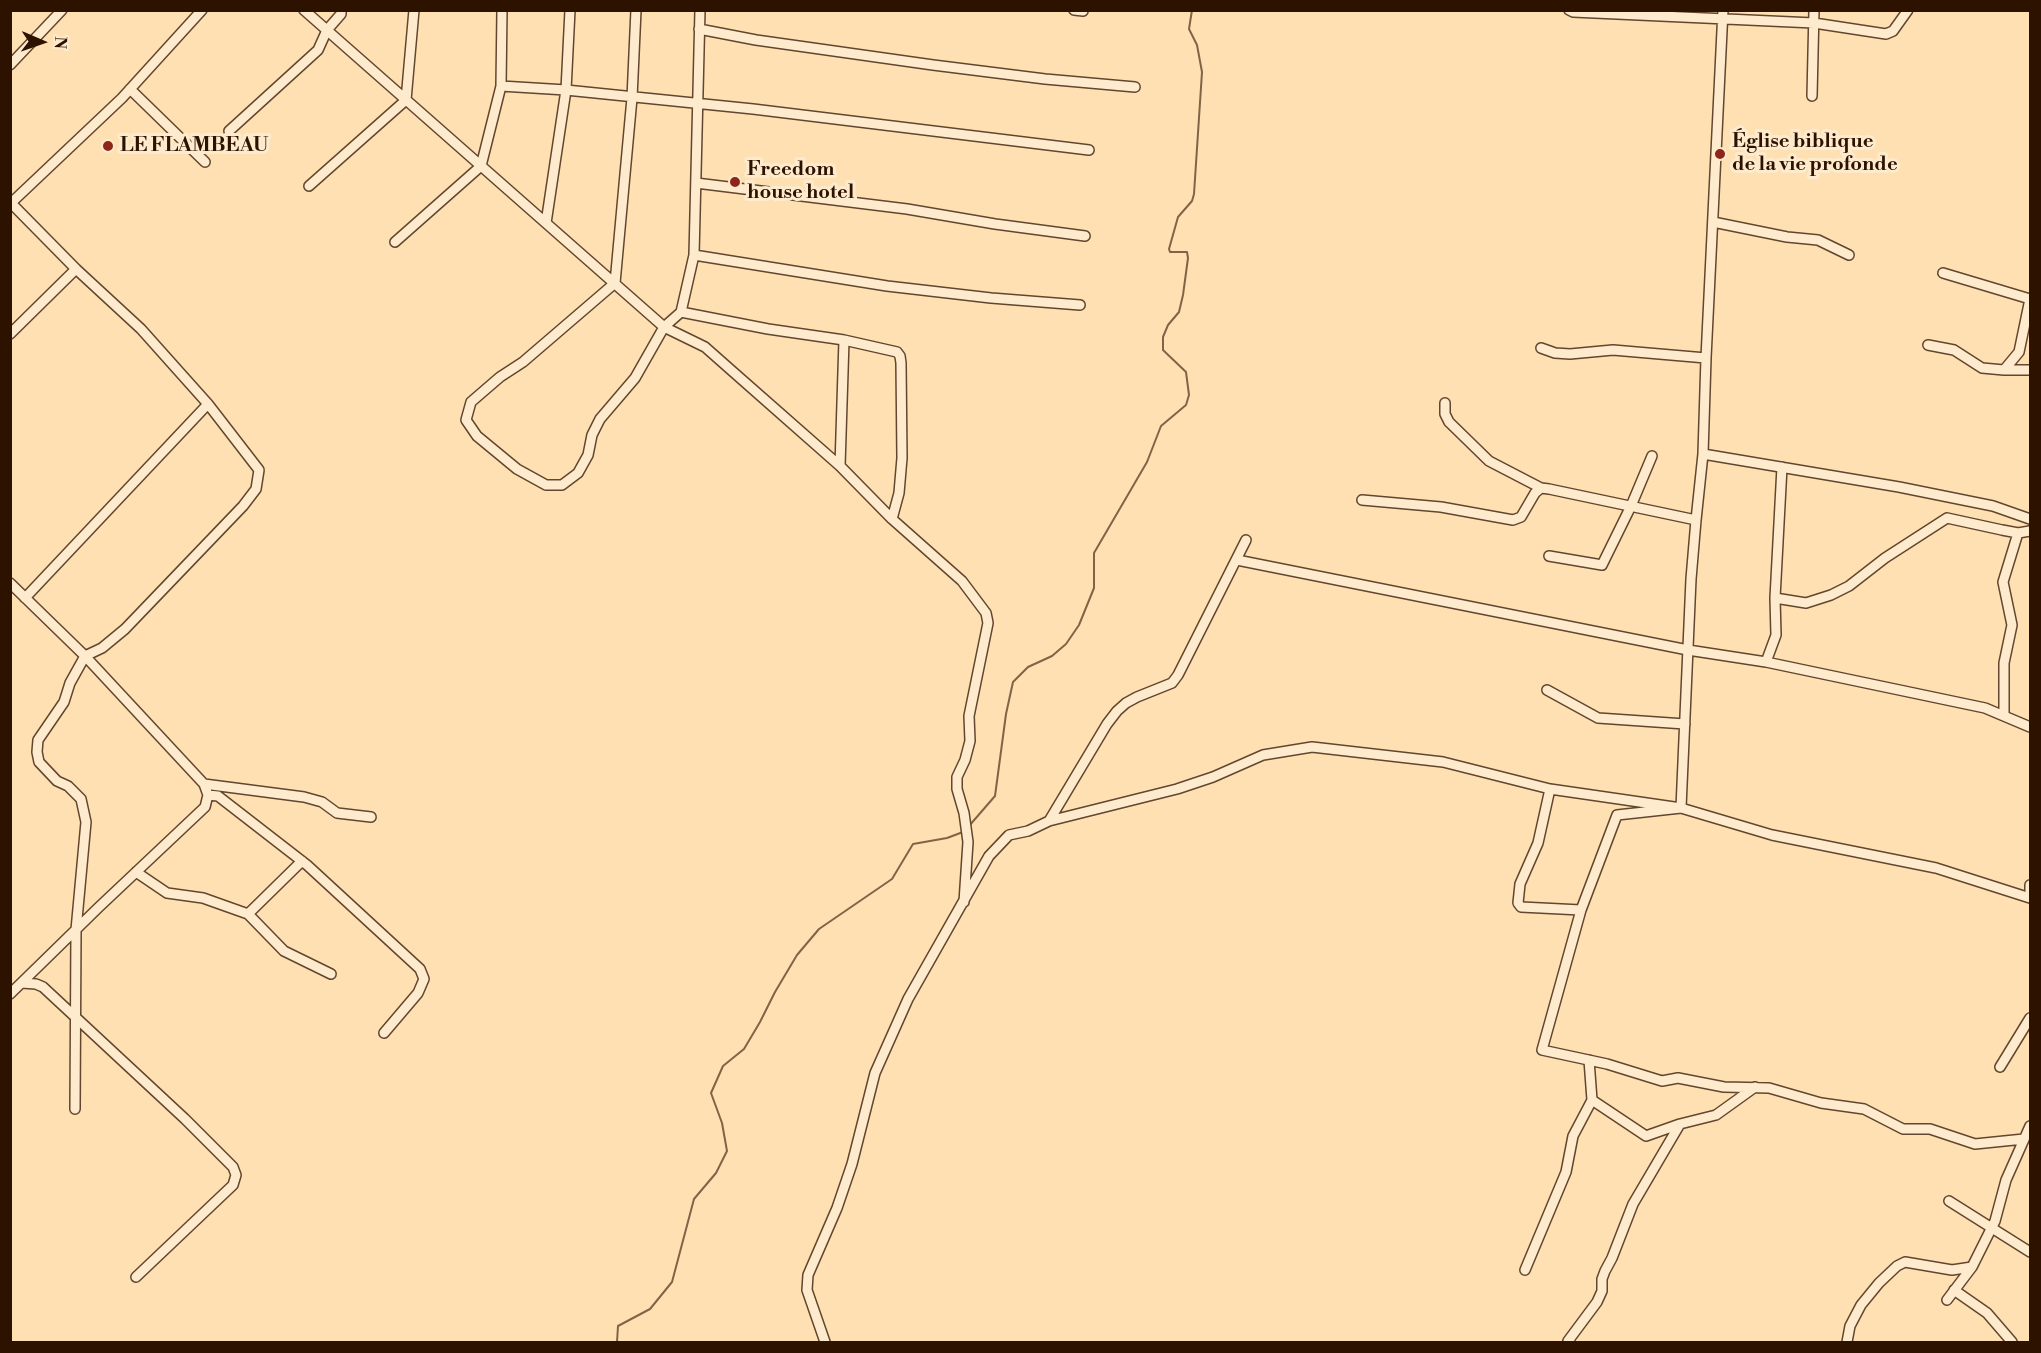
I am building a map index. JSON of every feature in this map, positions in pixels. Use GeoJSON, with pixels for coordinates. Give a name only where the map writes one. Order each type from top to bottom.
{"type":"FeatureCollection","features":[{"type":"Feature","properties":{"kind":"street"},"geometry":{"type":"LineString","coordinates":[[10,65],[62,10]]}},
{"type":"Feature","properties":{"kind":"street"},"geometry":{"type":"LineString","coordinates":[[75,1109],[76,930],[86,822],[81,799],[68,786],[57,781],[39,762],[38,740],[64,702],[70,682],[85,656],[102,648],[125,629],[243,506],[256,489],[259,470],[208,404],[141,329],[76,269],[11,203],[130,89],[202,10]]}},
{"type":"Feature","properties":{"kind":"street"},"geometry":{"type":"LineString","coordinates":[[304,10],[664,327],[705,347],[840,466],[892,519],[962,581],[986,613],[988,623],[969,716],[970,741],[957,777],[957,789],[964,813],[968,842],[964,902]]}},
{"type":"Feature","properties":{"kind":"street"},"geometry":{"type":"LineString","coordinates":[[229,131],[318,50],[327,30],[341,14],[341,10]]}},
{"type":"Feature","properties":{"kind":"street"},"geometry":{"type":"LineString","coordinates":[[309,186],[406,100],[414,10]]}},
{"type":"Feature","properties":{"kind":"street"},"geometry":{"type":"LineString","coordinates":[[395,242],[481,166],[501,86],[502,10]]}},
{"type":"Feature","properties":{"kind":"street"},"geometry":{"type":"LineString","coordinates":[[546,223],[566,90],[570,10]]}},
{"type":"Feature","properties":{"kind":"street"},"geometry":{"type":"LineString","coordinates":[[636,10],[632,98],[615,283],[523,362],[500,377],[471,402],[466,420],[477,436],[517,469],[546,484],[562,485],[578,473],[588,455],[592,435],[600,419],[635,378],[664,327],[681,312],[694,255],[700,10]]}},
{"type":"Feature","properties":{"kind":"street"},"geometry":{"type":"LineString","coordinates":[[1569,10],[1573,12],[1723,15],[1814,23],[1886,34],[1893,31],[1908,10]]}},
{"type":"Feature","properties":{"kind":"street"},"geometry":{"type":"LineString","coordinates":[[1812,96],[1815,10]]}},
{"type":"Feature","properties":{"kind":"street"},"geometry":{"type":"LineString","coordinates":[[1681,808],[1690,579],[1703,454],[1723,15]]}},
{"type":"Feature","properties":{"kind":"street"},"geometry":{"type":"LineString","coordinates":[[699,29],[756,40],[933,65],[1135,87]]}},
{"type":"Feature","properties":{"kind":"street"},"geometry":{"type":"LineString","coordinates":[[501,86],[566,90],[753,109],[1089,150]]}},
{"type":"Feature","properties":{"kind":"street"},"geometry":{"type":"LineString","coordinates":[[130,89],[205,162]]}},
{"type":"Feature","properties":{"kind":"street"},"geometry":{"type":"LineString","coordinates":[[696,183],[907,208],[995,224],[1085,236]]}},
{"type":"Feature","properties":{"kind":"street"},"geometry":{"type":"LineString","coordinates":[[1713,222],[1787,237],[1818,240],[1849,255]]}},
{"type":"Feature","properties":{"kind":"street"},"geometry":{"type":"LineString","coordinates":[[694,255],[887,286],[1080,305]]}},
{"type":"Feature","properties":{"kind":"street"},"geometry":{"type":"LineString","coordinates":[[10,334],[76,269]]}},
{"type":"Feature","properties":{"kind":"street"},"geometry":{"type":"LineString","coordinates":[[1943,273],[2030,299],[2019,352],[2004,370]]}},
{"type":"Feature","properties":{"kind":"street"},"geometry":{"type":"LineString","coordinates":[[681,312],[768,329],[844,340],[893,350],[900,356],[903,407],[902,458],[899,493],[892,519]]}},
{"type":"Feature","properties":{"kind":"street"},"geometry":{"type":"LineString","coordinates":[[840,466],[844,340]]}},
{"type":"Feature","properties":{"kind":"street"},"geometry":{"type":"LineString","coordinates":[[1928,345],[1954,350],[1982,368],[2031,370]]}},
{"type":"Feature","properties":{"kind":"street"},"geometry":{"type":"LineString","coordinates":[[1540,348],[1555,353],[1570,354],[1613,350],[1706,358]]}},
{"type":"Feature","properties":{"kind":"street"},"geometry":{"type":"LineString","coordinates":[[1445,403],[1445,414],[1449,422],[1489,461],[1541,488],[1696,520]]}},
{"type":"Feature","properties":{"kind":"street"},"geometry":{"type":"LineString","coordinates":[[26,598],[208,404]]}},
{"type":"Feature","properties":{"kind":"street"},"geometry":{"type":"LineString","coordinates":[[1703,454],[1899,487],[1983,504],[2031,519]]}},
{"type":"Feature","properties":{"kind":"street"},"geometry":{"type":"LineString","coordinates":[[1549,556],[1602,565],[1652,456]]}},
{"type":"Feature","properties":{"kind":"street"},"geometry":{"type":"LineString","coordinates":[[1766,662],[1776,635],[1775,598],[1782,467]]}},
{"type":"Feature","properties":{"kind":"street"},"geometry":{"type":"LineString","coordinates":[[1362,500],[1441,507],[1513,520],[1521,517],[1535,493],[1541,488]]}},
{"type":"Feature","properties":{"kind":"street"},"geometry":{"type":"LineString","coordinates":[[1775,598],[1806,603],[1831,595],[1849,586],[1885,558],[1947,518],[2018,532],[2031,531]]}},
{"type":"Feature","properties":{"kind":"street"},"geometry":{"type":"LineString","coordinates":[[2004,716],[2004,663],[2012,625],[2003,582],[2018,532]]}},
{"type":"Feature","properties":{"kind":"street"},"geometry":{"type":"LineString","coordinates":[[1049,821],[1117,711],[1137,697],[1172,682],[1178,675],[1246,540]]}},
{"type":"Feature","properties":{"kind":"street"},"geometry":{"type":"LineString","coordinates":[[1237,560],[1688,650],[1766,662],[1985,708],[2031,727]]}},
{"type":"Feature","properties":{"kind":"street"},"geometry":{"type":"LineString","coordinates":[[10,583],[85,656],[204,784],[208,795],[205,807],[10,994]]}},
{"type":"Feature","properties":{"kind":"street"},"geometry":{"type":"LineString","coordinates":[[1547,690],[1598,718],[1685,724]]}},
{"type":"Feature","properties":{"kind":"street"},"geometry":{"type":"LineString","coordinates":[[825,1342],[807,1290],[808,1275],[837,1208],[852,1164],[875,1073],[908,999],[935,954],[940,939],[964,902],[989,856],[1009,835],[1028,831],[1049,821],[1177,789],[1213,777],[1263,755],[1312,747],[1443,762],[1550,789],[1681,808],[1772,835],[1936,868],[2031,898]]}},
{"type":"Feature","properties":{"kind":"street"},"geometry":{"type":"LineString","coordinates":[[204,784],[304,797],[322,802],[337,813],[371,818]]}},
{"type":"Feature","properties":{"kind":"street"},"geometry":{"type":"LineString","coordinates":[[1550,789],[1538,843],[1520,884],[1518,903],[1521,907],[1581,910]]}},
{"type":"Feature","properties":{"kind":"street"},"geometry":{"type":"LineString","coordinates":[[208,795],[218,796],[302,861],[420,969],[424,979],[418,993],[384,1033]]}},
{"type":"Feature","properties":{"kind":"street"},"geometry":{"type":"LineString","coordinates":[[1681,808],[1617,815],[1581,910],[1542,1050],[1589,1060],[1662,1081],[1678,1078],[1724,1087],[1769,1088],[1821,1103],[1864,1109],[1903,1129],[1930,1129],[1975,1144],[2024,1139]]}},
{"type":"Feature","properties":{"kind":"street"},"geometry":{"type":"LineString","coordinates":[[248,914],[302,861]]}},
{"type":"Feature","properties":{"kind":"street"},"geometry":{"type":"LineString","coordinates":[[136,872],[167,893],[203,898],[248,914],[284,951],[331,974]]}},
{"type":"Feature","properties":{"kind":"street"},"geometry":{"type":"LineString","coordinates":[[2031,885],[2031,891]]}},
{"type":"Feature","properties":{"kind":"street"},"geometry":{"type":"LineString","coordinates":[[22,983],[43,987],[185,1119],[233,1167],[236,1175],[233,1185],[136,1277]]}},
{"type":"Feature","properties":{"kind":"street"},"geometry":{"type":"LineString","coordinates":[[2000,1067],[2031,1017]]}},
{"type":"Feature","properties":{"kind":"street"},"geometry":{"type":"LineString","coordinates":[[1525,1270],[1566,1172],[1573,1136],[1592,1100],[1589,1060]]}},
{"type":"Feature","properties":{"kind":"street"},"geometry":{"type":"LineString","coordinates":[[1592,1100],[1646,1136],[1716,1115],[1755,1087]]}},
{"type":"Feature","properties":{"kind":"street"},"geometry":{"type":"LineString","coordinates":[[1570,1342],[1568,1341],[1597,1302],[1602,1291],[1602,1279],[1633,1204],[1680,1124]]}},
{"type":"Feature","properties":{"kind":"street"},"geometry":{"type":"LineString","coordinates":[[1947,1300],[1972,1267],[1992,1228],[2006,1180],[2031,1126]]}},
{"type":"Feature","properties":{"kind":"street"},"geometry":{"type":"LineString","coordinates":[[1949,1201],[2031,1252]]}},
{"type":"Feature","properties":{"kind":"street"},"geometry":{"type":"LineString","coordinates":[[1847,1342],[1850,1326],[1861,1305],[1897,1266],[1905,1262],[1952,1270],[1972,1267]]}},
{"type":"Feature","properties":{"kind":"street"},"geometry":{"type":"LineString","coordinates":[[1954,1290],[1987,1313],[2012,1342]]}},
{"type":"Feature","properties":{"kind":"waterway"},"geometry":{"type":"LineString","coordinates":[[969,826],[995,796],[1006,714],[1013,682],[1028,667],[1052,656],[1066,644],[1079,625],[1094,588],[1094,553],[1147,462],[1161,426],[1186,405],[1189,395],[1186,372],[1163,350],[1163,337],[1168,325],[1179,312],[1188,258],[1187,252],[1170,252],[1169,249],[1178,217],[1192,201],[1194,194],[1202,72],[1197,45],[1189,29],[1192,10]]}},
{"type":"Feature","properties":{"kind":"waterway"},"geometry":{"type":"LineString","coordinates":[[617,1342],[618,1326],[650,1309],[672,1282],[694,1199],[716,1173],[727,1151],[722,1123],[711,1093],[723,1066],[744,1049],[797,955],[819,929],[892,879],[913,844],[947,838],[963,832]]}},
{"type":"Feature","properties":{"kind":"place","name":"LE FLAMBEAU"},"geometry":{"type":"Point","coordinates":[108,146]}},
{"type":"Feature","properties":{"kind":"place","name":"Église biblique de la vie profonde"},"geometry":{"type":"Point","coordinates":[1720,154]}},
{"type":"Feature","properties":{"kind":"place","name":"Freedom house hotel"},"geometry":{"type":"Point","coordinates":[735,182]}}]}
